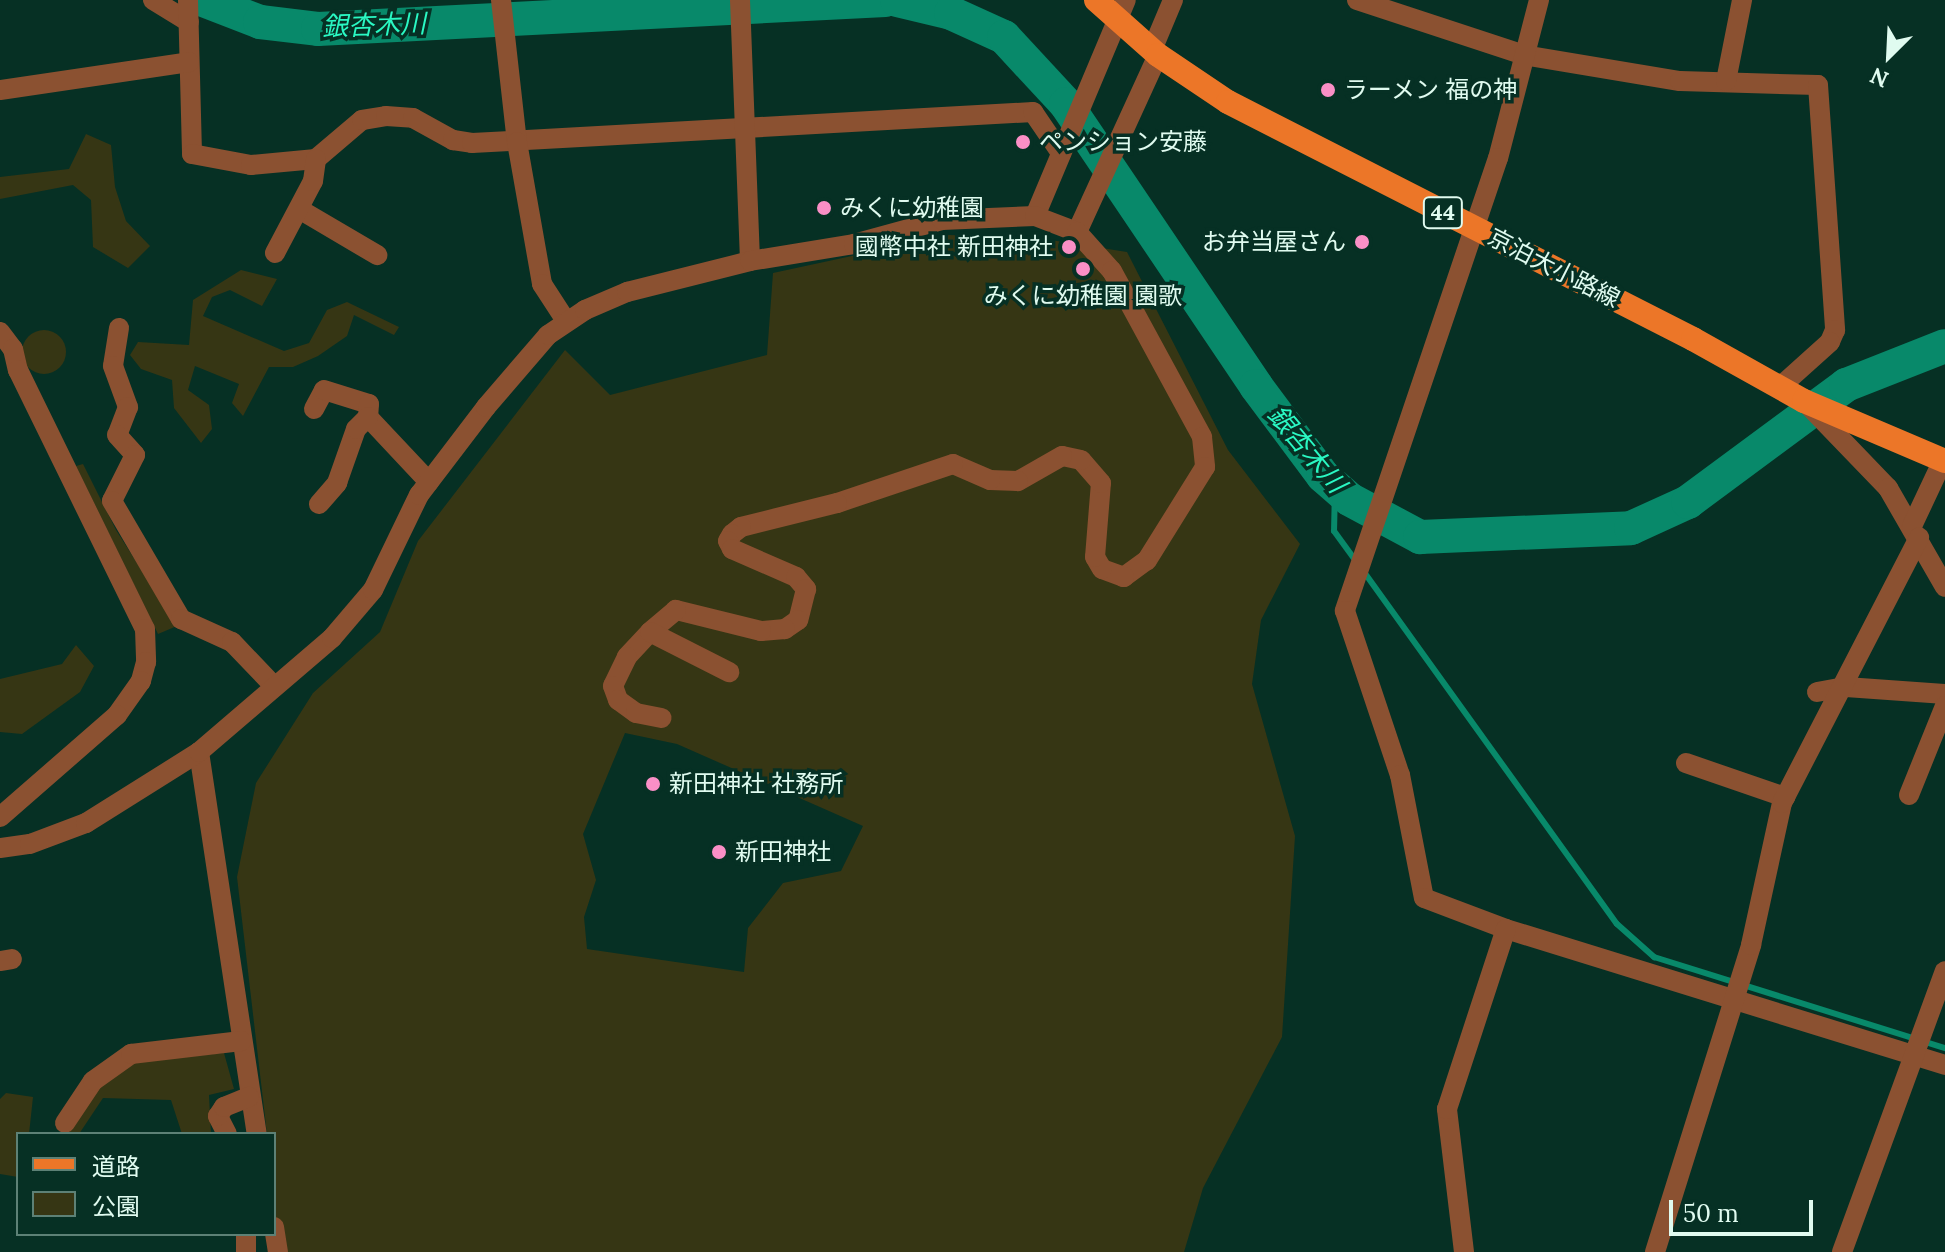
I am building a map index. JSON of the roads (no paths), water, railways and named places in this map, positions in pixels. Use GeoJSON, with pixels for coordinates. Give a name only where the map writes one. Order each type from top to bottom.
{"type":"FeatureCollection","features":[{"type":"Feature","properties":{"kind":"main road","name":"京泊大小路線"},"geometry":{"type":"LineString","coordinates":[[1096,0],[1121,10],[1155,53],[1228,102],[1833,418],[1944,460]]}},
{"type":"Feature","properties":{"kind":"street"},"geometry":{"type":"LineString","coordinates":[[153,0],[188,12],[192,154],[251,165],[316,159],[362,120],[386,116],[413,118],[453,140],[517,142],[1033,112],[1062,150]]}},
{"type":"Feature","properties":{"kind":"street"},"geometry":{"type":"LineString","coordinates":[[1077,232],[1115,150],[1173,0]]}},
{"type":"Feature","properties":{"kind":"street"},"geometry":{"type":"LineString","coordinates":[[1357,0],[1524,55],[1680,81],[1818,85],[1835,330],[1830,342],[1792,395]]}},
{"type":"Feature","properties":{"kind":"street"},"geometry":{"type":"LineString","coordinates":[[1539,0],[1475,229],[1345,611],[1400,775],[1424,898],[1506,929],[1735,996],[1945,1065]]}},
{"type":"Feature","properties":{"kind":"street"},"geometry":{"type":"LineString","coordinates":[[1726,81],[1742,0]]}},
{"type":"Feature","properties":{"kind":"street"},"geometry":{"type":"LineString","coordinates":[[502,3],[517,142],[542,284],[566,321]]}},
{"type":"Feature","properties":{"kind":"street"},"geometry":{"type":"LineString","coordinates":[[740,10],[750,261]]}},
{"type":"Feature","properties":{"kind":"street"},"geometry":{"type":"LineString","coordinates":[[1035,216],[1121,10]]}},
{"type":"Feature","properties":{"kind":"street"},"geometry":{"type":"LineString","coordinates":[[0,90],[189,62]]}},
{"type":"Feature","properties":{"kind":"street"},"geometry":{"type":"LineString","coordinates":[[275,253],[313,181],[316,159]]}},
{"type":"Feature","properties":{"kind":"street"},"geometry":{"type":"LineString","coordinates":[[299,209],[377,255]]}},
{"type":"Feature","properties":{"kind":"street"},"geometry":{"type":"LineString","coordinates":[[0,848],[30,844],[86,823],[199,752],[332,638],[373,590],[429,482],[519,364],[566,321],[627,292],[750,261],[854,244],[942,220],[1035,216],[1077,232],[1112,271],[1162,357],[1202,437],[1204,454],[1195,487],[1135,572],[1110,576],[1095,557],[1101,483],[1081,460],[1062,456],[1018,481],[990,480],[953,464],[837,503],[741,527],[728,541],[732,549],[796,577],[806,589],[798,620],[785,629],[761,631],[676,610],[627,657],[613,686],[618,700],[636,713],[662,718]]}},
{"type":"Feature","properties":{"kind":"street"},"geometry":{"type":"LineString","coordinates":[[119,328],[113,366],[128,407],[117,435],[135,455],[112,501],[181,619],[232,642],[274,686]]}},
{"type":"Feature","properties":{"kind":"street"},"geometry":{"type":"LineString","coordinates":[[0,332],[13,349],[18,370],[145,629],[146,662],[141,681],[117,715],[0,817]]}},
{"type":"Feature","properties":{"kind":"street"},"geometry":{"type":"LineString","coordinates":[[314,409],[324,390],[369,404],[368,417],[356,429],[337,483],[319,504]]}},
{"type":"Feature","properties":{"kind":"street"},"geometry":{"type":"LineString","coordinates":[[368,417],[429,482]]}},
{"type":"Feature","properties":{"kind":"street"},"geometry":{"type":"LineString","coordinates":[[1833,418],[1879,477],[1916,532],[1945,587]]}},
{"type":"Feature","properties":{"kind":"street"},"geometry":{"type":"LineString","coordinates":[[1655,1252],[1742,973],[1785,797],[1846,687],[1916,532],[1944,460]]}},
{"type":"Feature","properties":{"kind":"street"},"geometry":{"type":"LineString","coordinates":[[650,632],[729,672]]}},
{"type":"Feature","properties":{"kind":"street"},"geometry":{"type":"LineString","coordinates":[[1817,692],[1846,687],[1945,694]]}},
{"type":"Feature","properties":{"kind":"street"},"geometry":{"type":"LineString","coordinates":[[1909,795],[1945,706]]}},
{"type":"Feature","properties":{"kind":"street"},"geometry":{"type":"LineString","coordinates":[[199,752],[257,1132]]}},
{"type":"Feature","properties":{"kind":"street"},"geometry":{"type":"LineString","coordinates":[[1686,763],[1785,797]]}},
{"type":"Feature","properties":{"kind":"street"},"geometry":{"type":"LineString","coordinates":[[1464,1252],[1447,1109],[1506,929]]}},
{"type":"Feature","properties":{"kind":"street"},"geometry":{"type":"LineString","coordinates":[[1842,1252],[1945,971]]}},
{"type":"Feature","properties":{"kind":"street"},"geometry":{"type":"LineString","coordinates":[[65,1123],[93,1081],[131,1054],[241,1041]]}},
{"type":"Feature","properties":{"kind":"street"},"geometry":{"type":"LineString","coordinates":[[226,1132],[218,1116],[224,1107],[249,1097]]}},
{"type":"Feature","properties":{"kind":"waterway","name":"銀杏木川"},"geometry":{"type":"LineString","coordinates":[[203,0],[260,22],[318,29],[885,0]]}},
{"type":"Feature","properties":{"kind":"waterway","name":"銀杏木川"},"geometry":{"type":"LineString","coordinates":[[897,0],[951,13],[1004,37],[1066,104],[1256,386],[1323,476],[1349,499],[1420,537],[1631,528],[1688,502],[1846,385],[1945,346]]}},
{"type":"Feature","properties":{"kind":"waterway"},"geometry":{"type":"LineString","coordinates":[[1323,476],[1335,488],[1334,531],[1357,563]]}},
{"type":"Feature","properties":{"kind":"waterway"},"geometry":{"type":"LineString","coordinates":[[1364,572],[1617,924],[1654,957],[1945,1048]]}},
{"type":"Feature","properties":{"kind":"place","name":"ラーメン 福の神"},"geometry":{"type":"Point","coordinates":[1328,90]}},
{"type":"Feature","properties":{"kind":"place","name":"ペンション安藤"},"geometry":{"type":"Point","coordinates":[1023,142]}},
{"type":"Feature","properties":{"kind":"place","name":"みくに幼稚園"},"geometry":{"type":"Point","coordinates":[824,208]}},
{"type":"Feature","properties":{"kind":"place","name":"お弁当屋さん"},"geometry":{"type":"Point","coordinates":[1362,242]}},
{"type":"Feature","properties":{"kind":"place","name":"國幣中社 新田神社"},"geometry":{"type":"Point","coordinates":[1069,247]}},
{"type":"Feature","properties":{"kind":"place","name":"みくに幼稚園 園歌"},"geometry":{"type":"Point","coordinates":[1083,269]}},
{"type":"Feature","properties":{"kind":"place","name":"新田神社 社務所"},"geometry":{"type":"Point","coordinates":[653,784]}},
{"type":"Feature","properties":{"kind":"place","name":"新田神社"},"geometry":{"type":"Point","coordinates":[719,852]}}]}
